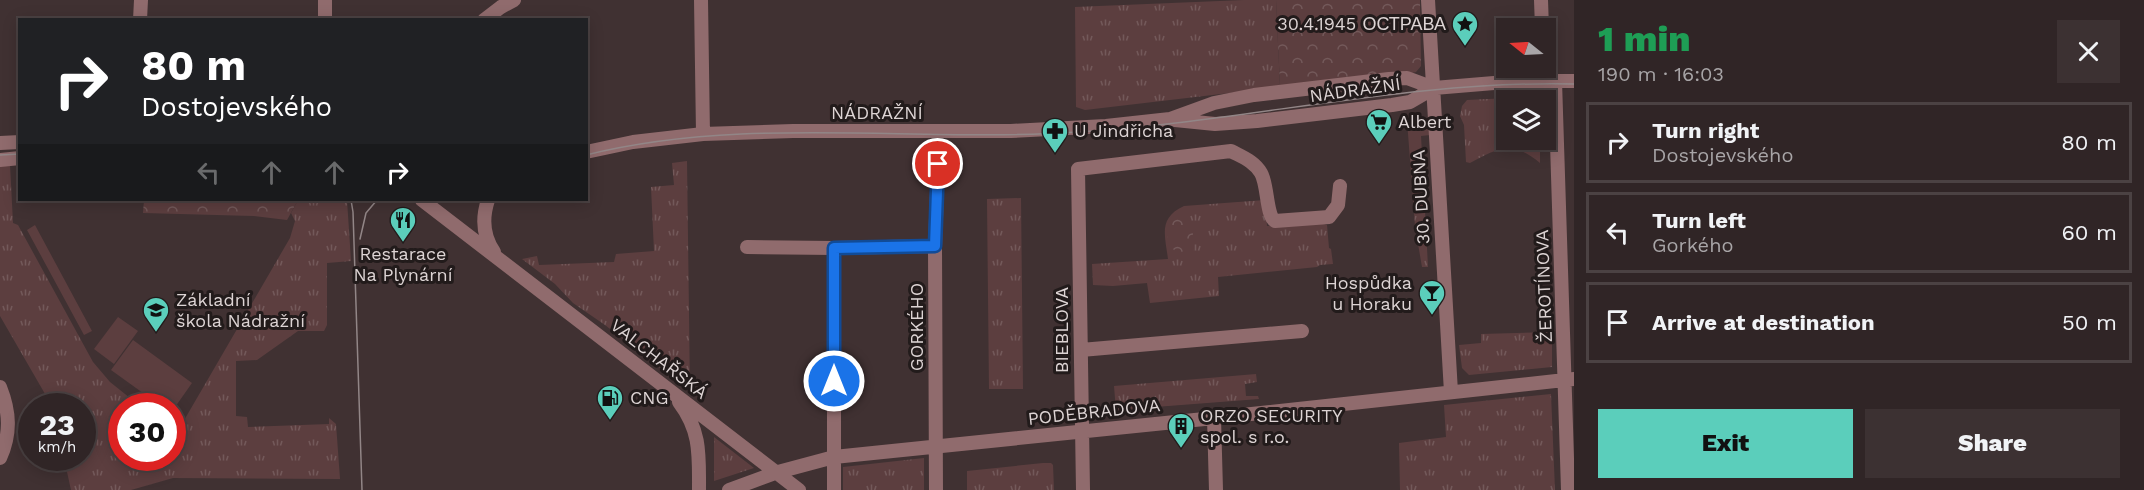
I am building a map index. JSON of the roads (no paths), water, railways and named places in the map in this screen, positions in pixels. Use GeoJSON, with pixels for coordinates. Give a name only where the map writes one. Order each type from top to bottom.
{"type":"FeatureCollection","features":[{"type":"Feature","properties":{"kind":"street"},"geometry":{"type":"LineString","coordinates":[[140,18],[141,0]]}},
{"type":"Feature","properties":{"kind":"street"},"geometry":{"type":"LineString","coordinates":[[325,0],[325,18]]}},
{"type":"Feature","properties":{"kind":"street"},"geometry":{"type":"LineString","coordinates":[[486,18],[501,3],[514,0]]}},
{"type":"Feature","properties":{"kind":"street"},"geometry":{"type":"LineString","coordinates":[[701,0],[703,134]]}},
{"type":"Feature","properties":{"kind":"street","name":"30. DUBNA"},"geometry":{"type":"LineString","coordinates":[[1428,0],[1451,392]]}},
{"type":"Feature","properties":{"kind":"street"},"geometry":{"type":"LineString","coordinates":[[1541,0],[1542,18]]}},
{"type":"Feature","properties":{"kind":"street","name":"NÁDRAŽNÍ"},"geometry":{"type":"LineString","coordinates":[[1170,119],[1214,103],[1254,95],[1389,79],[1407,78],[1434,88]]}},
{"type":"Feature","properties":{"kind":"street","name":"NÁDRAŽNÍ"},"geometry":{"type":"LineString","coordinates":[[588,152],[633,142],[703,134],[1056,130],[1170,119],[1215,124],[1257,121],[1410,102],[1434,88],[1530,78]]}},
{"type":"Feature","properties":{"kind":"street","name":"ŽEROTÍNOVA"},"geometry":{"type":"LineString","coordinates":[[1546,78],[1569,379],[1568,490]]}},
{"type":"Feature","properties":{"kind":"street","name":"NÁDRAŽNÍ"},"geometry":{"type":"LineString","coordinates":[[1556,78],[1574,81]]}},
{"type":"Feature","properties":{"kind":"street"},"geometry":{"type":"LineString","coordinates":[[0,143],[18,142]]}},
{"type":"Feature","properties":{"kind":"street","name":"BIEBLOVA"},"geometry":{"type":"LineString","coordinates":[[1083,490],[1078,169],[1231,151],[1249,160],[1260,173],[1266,188],[1269,214],[1275,221],[1329,217],[1338,205],[1340,186]]}},
{"type":"Feature","properties":{"kind":"street"},"geometry":{"type":"LineString","coordinates":[[0,160],[18,158]]}},
{"type":"Feature","properties":{"kind":"street","name":"GORKÉHO"},"geometry":{"type":"LineString","coordinates":[[936,490],[935,246],[938,164]]}},
{"type":"Feature","properties":{"kind":"street","name":"VALCHAŘSKÁ"},"geometry":{"type":"LineString","coordinates":[[423,201],[800,490]]}},
{"type":"Feature","properties":{"kind":"street"},"geometry":{"type":"LineString","coordinates":[[488,201],[484,215],[485,233],[496,256]]}},
{"type":"Feature","properties":{"kind":"street"},"geometry":{"type":"LineString","coordinates":[[747,247],[935,246]]}},
{"type":"Feature","properties":{"kind":"street"},"geometry":{"type":"LineString","coordinates":[[834,248],[834,490]]}},
{"type":"Feature","properties":{"kind":"street"},"geometry":{"type":"LineString","coordinates":[[1080,350],[1302,331]]}},
{"type":"Feature","properties":{"kind":"street","name":"PODĚBRADOVA"},"geometry":{"type":"LineString","coordinates":[[729,490],[778,472],[834,457],[1569,379]]}},
{"type":"Feature","properties":{"kind":"street"},"geometry":{"type":"LineString","coordinates":[[0,387],[8,411],[7,442],[0,458]]}},
{"type":"Feature","properties":{"kind":"street"},"geometry":{"type":"LineString","coordinates":[[671,391],[685,410],[696,432],[699,490]]}},
{"type":"Feature","properties":{"kind":"street"},"geometry":{"type":"LineString","coordinates":[[1214,418],[1216,490]]}},
{"type":"Feature","properties":{"kind":"tram line"},"geometry":{"type":"LineString","coordinates":[[588,155],[647,143],[708,136],[769,133],[1017,135],[1078,132],[1202,120],[1450,88],[1574,84]]}},
{"type":"Feature","properties":{"kind":"tram line"},"geometry":{"type":"LineString","coordinates":[[0,155],[18,154]]}},
{"type":"Feature","properties":{"kind":"tram line"},"geometry":{"type":"LineString","coordinates":[[351,201],[362,490]]}},
{"type":"Feature","properties":{"kind":"tram line"},"geometry":{"type":"LineString","coordinates":[[360,239],[366,213],[376,201]]}},
{"type":"Feature","properties":{"kind":"place","name":"30.4.1945 ОСТРАВА"},"geometry":{"type":"Point","coordinates":[1465,47]}},
{"type":"Feature","properties":{"kind":"place","name":"Albert"},"geometry":{"type":"Point","coordinates":[1379,145]}},
{"type":"Feature","properties":{"kind":"place","name":"U Jindřicha"},"geometry":{"type":"Point","coordinates":[1055,154]}},
{"type":"Feature","properties":{"kind":"place","name":"Restarace Na Plynární"},"geometry":{"type":"Point","coordinates":[403,243]}},
{"type":"Feature","properties":{"kind":"place","name":"Hospůdka u Horaku"},"geometry":{"type":"Point","coordinates":[1432,316]}},
{"type":"Feature","properties":{"kind":"place","name":"Základní škola Nádražní"},"geometry":{"type":"Point","coordinates":[156,333]}},
{"type":"Feature","properties":{"kind":"place","name":"CNG"},"geometry":{"type":"Point","coordinates":[610,421]}},
{"type":"Feature","properties":{"kind":"place","name":"ORZO SECURITY spol. s r.o."},"geometry":{"type":"Point","coordinates":[1181,449]}}]}
